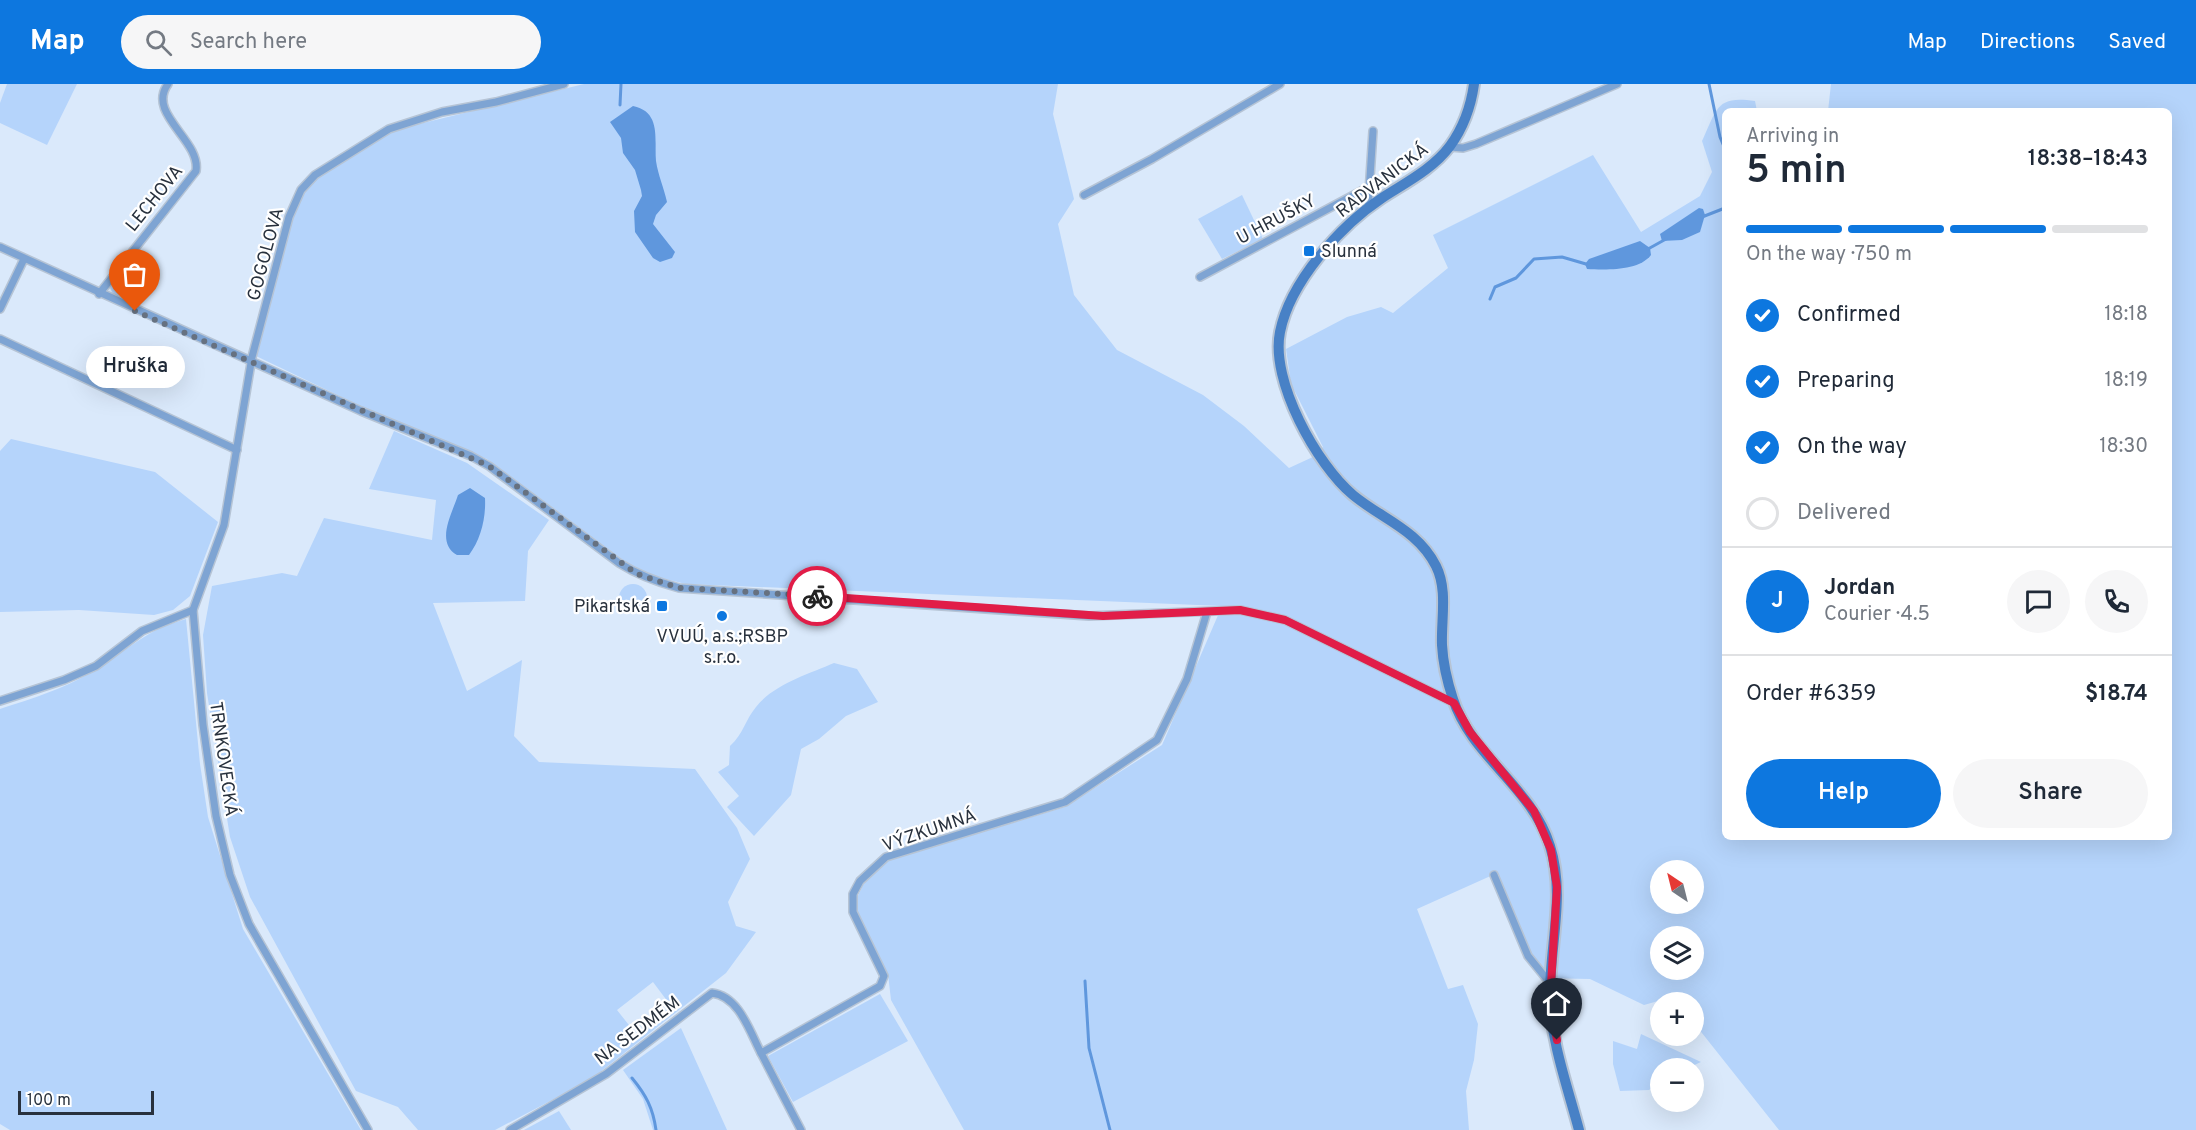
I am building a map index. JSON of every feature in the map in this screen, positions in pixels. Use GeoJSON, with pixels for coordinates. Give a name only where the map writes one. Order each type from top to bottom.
{"type":"FeatureCollection","features":[{"type":"Feature","properties":{"kind":"street","name":"LECHOVA"},"geometry":{"type":"LineString","coordinates":[[99,294],[196,171],[194,153],[164,107],[163,96],[168,84]]}},
{"type":"Feature","properties":{"kind":"street","name":"GOGOLOVA"},"geometry":{"type":"LineString","coordinates":[[251,362],[291,211],[301,190],[310,179],[360,146],[403,123],[564,84]]}},
{"type":"Feature","properties":{"kind":"street"},"geometry":{"type":"LineString","coordinates":[[1084,195],[1152,159],[1280,84]]}},
{"type":"Feature","properties":{"kind":"street","name":"RADVANICKÁ"},"geometry":{"type":"LineString","coordinates":[[1474,84],[1466,116],[1450,147],[1425,170],[1368,208],[1332,242],[1309,272],[1291,301],[1280,332],[1280,361],[1286,385],[1302,422],[1335,476],[1357,497],[1405,529],[1420,544],[1435,565],[1442,589],[1445,666],[1454,703],[1470,732],[1530,804],[1549,842],[1557,887],[1550,983],[1552,1024],[1579,1130]]}},
{"type":"Feature","properties":{"kind":"street"},"geometry":{"type":"LineString","coordinates":[[1450,147],[1458,149],[1476,144],[1617,84]]}},
{"type":"Feature","properties":{"kind":"street"},"geometry":{"type":"LineString","coordinates":[[1368,208],[1367,188],[1373,131]]}},
{"type":"Feature","properties":{"kind":"street","name":"U HRUŠKY"},"geometry":{"type":"LineString","coordinates":[[1200,278],[1367,188]]}},
{"type":"Feature","properties":{"kind":"street"},"geometry":{"type":"LineString","coordinates":[[0,248],[251,362],[471,456],[489,466],[619,563],[637,574],[672,586],[1089,616],[1240,610],[1285,620],[1454,703]]}},
{"type":"Feature","properties":{"kind":"street"},"geometry":{"type":"LineString","coordinates":[[0,309],[24,259]]}},
{"type":"Feature","properties":{"kind":"street"},"geometry":{"type":"LineString","coordinates":[[0,339],[237,450]]}},
{"type":"Feature","properties":{"kind":"street","name":"TRNKOVECKÁ"},"geometry":{"type":"LineString","coordinates":[[251,362],[224,525],[192,610],[202,714],[216,816],[230,875],[249,924],[368,1130]]}},
{"type":"Feature","properties":{"kind":"street"},"geometry":{"type":"LineString","coordinates":[[0,701],[64,680],[96,666],[142,631],[192,610]]}},
{"type":"Feature","properties":{"kind":"street","name":"VÝZKUMNÁ"},"geometry":{"type":"LineString","coordinates":[[761,1053],[880,986],[884,976],[853,912],[852,898],[860,881],[886,857],[1065,802],[1157,740],[1187,679],[1207,612]]}},
{"type":"Feature","properties":{"kind":"street"},"geometry":{"type":"LineString","coordinates":[[1494,875],[1528,956],[1550,983]]}},
{"type":"Feature","properties":{"kind":"street","name":"NA SEDMÉM"},"geometry":{"type":"LineString","coordinates":[[510,1130],[606,1074],[712,993],[729,1001],[741,1013],[761,1053]]}},
{"type":"Feature","properties":{"kind":"street"},"geometry":{"type":"LineString","coordinates":[[761,1053],[801,1130]]}},
{"type":"Feature","properties":{"kind":"shaded area"},"geometry":{"type":"Polygon","coordinates":[[[7,84],[77,84],[47,145],[0,123],[0,103],[7,84]]]}},
{"type":"Feature","properties":{"kind":"shaded area"},"geometry":{"type":"Polygon","coordinates":[[[584,84],[1058,84],[1053,114],[1074,199],[1058,224],[1074,295],[1117,350],[1203,395],[1244,426],[1289,468],[1315,456],[1323,447],[1291,384],[1286,349],[1347,317],[1381,307],[1393,313],[1448,268],[1433,235],[1593,155],[1641,232],[1700,196],[1712,172],[1702,141],[1711,120],[1720,107],[1732,100],[1755,101],[1756,108],[1722,108],[1722,840],[2172,840],[2172,108],[1828,108],[1831,84],[2196,84],[2196,1130],[1779,1130],[1704,1036],[1704,992],[1650,992],[1650,1003],[1644,1005],[1590,979],[1541,978],[1495,874],[1417,909],[1448,989],[1463,985],[1478,1024],[1474,1060],[1466,1091],[1469,1130],[964,1130],[891,1000],[888,974],[858,913],[856,900],[863,885],[887,861],[1065,807],[1162,745],[1222,606],[686,584],[653,576],[631,566],[487,459],[377,414],[256,356],[295,211],[302,193],[317,178],[394,130],[584,84]]]}},
{"type":"Feature","properties":{"kind":"shaded area"},"geometry":{"type":"Polygon","coordinates":[[[1242,195],[1263,239],[1222,259],[1198,219],[1242,195]]]}},
{"type":"Feature","properties":{"kind":"shaded area"},"geometry":{"type":"Polygon","coordinates":[[[116,278],[147,292],[142,301],[113,294],[110,288],[116,278]]]}},
{"type":"Feature","properties":{"kind":"shaded area"},"geometry":{"type":"Polygon","coordinates":[[[394,431],[467,463],[549,520],[528,551],[525,601],[433,603],[467,691],[522,660],[514,736],[539,762],[695,769],[737,828],[750,859],[728,902],[736,926],[756,932],[726,973],[590,1080],[495,1130],[418,1130],[398,1107],[356,1091],[250,897],[230,837],[207,693],[203,635],[212,586],[282,573],[297,576],[324,518],[432,540],[436,500],[369,489],[394,431]],[[653,982],[617,1010],[636,1034],[671,1006],[653,982]]]}},
{"type":"Feature","properties":{"kind":"shaded area"},"geometry":{"type":"Polygon","coordinates":[[[11,439],[155,472],[218,522],[190,596],[173,610],[154,615],[79,610],[0,612],[0,451],[11,439]]]}},
{"type":"Feature","properties":{"kind":"shaded area"},"geometry":{"type":"Polygon","coordinates":[[[633,584],[643,588],[647,598],[643,608],[633,612],[623,608],[619,598],[623,588],[633,584]]]}},
{"type":"Feature","properties":{"kind":"shaded area"},"geometry":{"type":"Polygon","coordinates":[[[186,619],[200,764],[208,817],[243,929],[361,1130],[10,1130],[0,1124],[0,709],[76,681],[160,628],[186,619]]]}},
{"type":"Feature","properties":{"kind":"shaded area"},"geometry":{"type":"Polygon","coordinates":[[[834,663],[857,669],[878,702],[846,716],[819,739],[801,749],[791,795],[754,836],[727,807],[739,796],[718,772],[729,765],[730,746],[763,699],[792,680],[834,663]]]}},
{"type":"Feature","properties":{"kind":"shaded area"},"geometry":{"type":"Polygon","coordinates":[[[880,994],[908,1041],[793,1102],[768,1056],[880,994]]]}},
{"type":"Feature","properties":{"kind":"shaded area"},"geometry":{"type":"Polygon","coordinates":[[[681,1028],[727,1130],[653,1130],[643,1099],[623,1070],[681,1028]]]}},
{"type":"Feature","properties":{"kind":"shaded area"},"geometry":{"type":"Polygon","coordinates":[[[1641,1034],[1650,1038],[1650,1046],[1667,1046],[1692,1058],[1650,1058],[1650,1089],[1620,1091],[1613,1064],[1613,1041],[1637,1049],[1641,1034]]]}},
{"type":"Feature","properties":{"kind":"shaded area"},"geometry":{"type":"Polygon","coordinates":[[[559,1111],[571,1130],[524,1130],[559,1111]]]}},
{"type":"Feature","properties":{"kind":"water"},"geometry":{"type":"Polygon","coordinates":[[[633,106],[649,114],[655,128],[656,161],[667,202],[656,215],[653,224],[675,252],[672,258],[660,262],[653,258],[635,232],[634,211],[642,196],[641,190],[635,170],[623,153],[621,138],[610,122],[633,106]]]}},
{"type":"Feature","properties":{"kind":"water"},"geometry":{"type":"Polygon","coordinates":[[[1699,208],[1703,209],[1705,215],[1700,232],[1682,240],[1662,241],[1660,234],[1699,208]]]}},
{"type":"Feature","properties":{"kind":"water"},"geometry":{"type":"Polygon","coordinates":[[[1640,241],[1650,248],[1651,255],[1639,264],[1622,268],[1587,269],[1585,264],[1589,259],[1640,241]]]}},
{"type":"Feature","properties":{"kind":"water"},"geometry":{"type":"Polygon","coordinates":[[[470,488],[485,498],[484,521],[477,542],[469,555],[457,555],[447,543],[447,527],[458,495],[470,488]]]}},
{"type":"Feature","properties":{"kind":"waterway"},"geometry":{"type":"LineString","coordinates":[[620,105],[621,84]]}},
{"type":"Feature","properties":{"kind":"waterway"},"geometry":{"type":"LineString","coordinates":[[1709,84],[1722,142]]}},
{"type":"Feature","properties":{"kind":"waterway"},"geometry":{"type":"LineString","coordinates":[[1702,217],[1722,209]]}},
{"type":"Feature","properties":{"kind":"waterway"},"geometry":{"type":"LineString","coordinates":[[1648,249],[1666,239]]}},
{"type":"Feature","properties":{"kind":"waterway"},"geometry":{"type":"LineString","coordinates":[[1490,299],[1495,287],[1516,278],[1534,259],[1562,257],[1586,264]]}},
{"type":"Feature","properties":{"kind":"waterway"},"geometry":{"type":"LineString","coordinates":[[1085,981],[1089,1048],[1110,1130]]}},
{"type":"Feature","properties":{"kind":"waterway"},"geometry":{"type":"LineString","coordinates":[[632,1078],[648,1102],[656,1130]]}},
{"type":"Feature","properties":{"kind":"way so far"},"geometry":{"type":"LineString","coordinates":[[135,311],[362,411],[471,456],[489,466],[637,574],[679,588],[817,596]]}},
{"type":"Feature","properties":{"kind":"place","name":"Slunná"},"geometry":{"type":"Point","coordinates":[1309,251]}},
{"type":"Feature","properties":{"kind":"place","name":"Hruška"},"geometry":{"type":"Point","coordinates":[135,311]}},
{"type":"Feature","properties":{"kind":"place","name":"Pikartská"},"geometry":{"type":"Point","coordinates":[662,606]}},
{"type":"Feature","properties":{"kind":"place","name":"VVUÚ, a.s.;RSBP s.r.o."},"geometry":{"type":"Point","coordinates":[722,616]}},
{"type":"Feature","properties":{"kind":"route"},"geometry":{"type":"LineString","coordinates":[[817,596],[1116,617],[1240,610],[1285,620],[1346,647],[1454,703],[1476,741],[1516,786],[1534,811],[1543,826],[1551,850],[1556,870],[1557,904],[1550,1001],[1552,1024],[1557,1040]]}}]}
